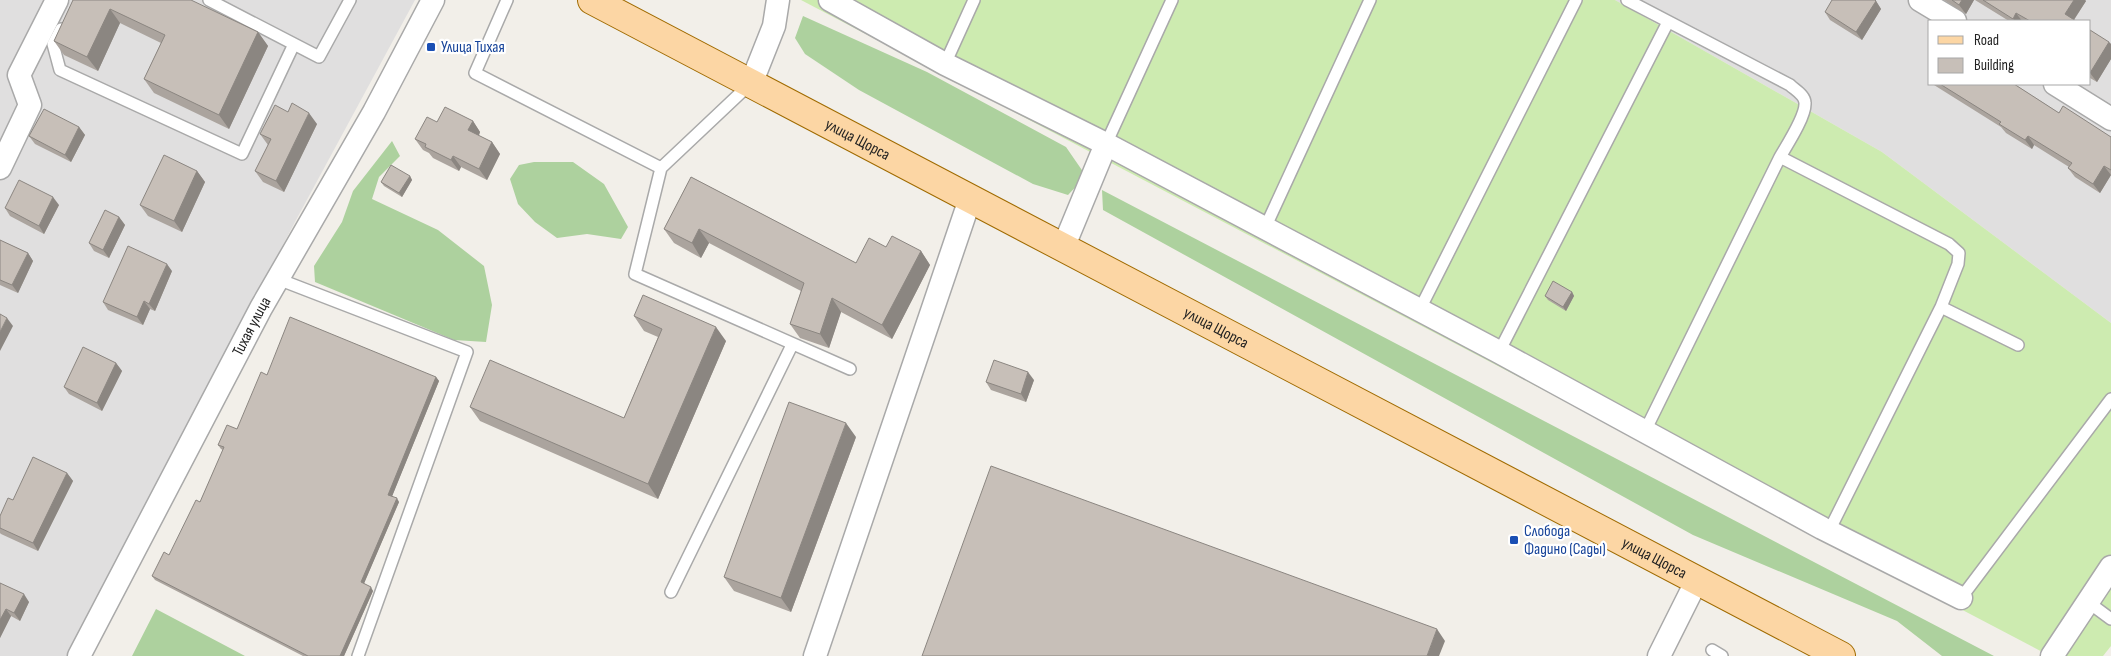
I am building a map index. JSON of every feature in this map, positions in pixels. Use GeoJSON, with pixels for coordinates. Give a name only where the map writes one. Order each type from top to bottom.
{"type":"FeatureCollection","features":[{"type":"Feature","properties":{"kind":"main road","name":"улица Щорса"},"geometry":{"type":"LineString","coordinates":[[592,0],[1841,656]]}},
{"type":"Feature","properties":{"kind":"street","name":"Тихая улица"},"geometry":{"type":"LineString","coordinates":[[80,656],[278,279],[374,112],[433,0]]}},
{"type":"Feature","properties":{"kind":"street"},"geometry":{"type":"LineString","coordinates":[[751,84],[774,26],[778,0]]}},
{"type":"Feature","properties":{"kind":"street"},"geometry":{"type":"LineString","coordinates":[[830,0],[946,64],[1106,144],[1499,352],[1829,531],[1962,598]]}},
{"type":"Feature","properties":{"kind":"street"},"geometry":{"type":"LineString","coordinates":[[1920,0],[1952,20]]}},
{"type":"Feature","properties":{"kind":"street"},"geometry":{"type":"LineString","coordinates":[[0,168],[30,104],[19,75],[62,9]]}},
{"type":"Feature","properties":{"kind":"street"},"geometry":{"type":"LineString","coordinates":[[2057,85],[2111,119]]}},
{"type":"Feature","properties":{"kind":"street"},"geometry":{"type":"LineString","coordinates":[[1064,248],[1106,144]]}},
{"type":"Feature","properties":{"kind":"street"},"geometry":{"type":"LineString","coordinates":[[815,656],[970,199]]}},
{"type":"Feature","properties":{"kind":"street"},"geometry":{"type":"LineString","coordinates":[[2052,656],[2111,566]]}},
{"type":"Feature","properties":{"kind":"street"},"geometry":{"type":"LineString","coordinates":[[1659,656],[1696,580]]}},
{"type":"Feature","properties":{"kind":"lane"},"geometry":{"type":"LineString","coordinates":[[208,0],[319,57],[350,0]]}},
{"type":"Feature","properties":{"kind":"lane"},"geometry":{"type":"LineString","coordinates":[[507,0],[475,73],[660,168]]}},
{"type":"Feature","properties":{"kind":"lane"},"geometry":{"type":"LineString","coordinates":[[946,64],[974,0]]}},
{"type":"Feature","properties":{"kind":"lane"},"geometry":{"type":"LineString","coordinates":[[1106,144],[1172,0]]}},
{"type":"Feature","properties":{"kind":"lane"},"geometry":{"type":"LineString","coordinates":[[1265,228],[1370,0]]}},
{"type":"Feature","properties":{"kind":"lane"},"geometry":{"type":"LineString","coordinates":[[1419,311],[1576,0]]}},
{"type":"Feature","properties":{"kind":"lane"},"geometry":{"type":"LineString","coordinates":[[1627,0],[1790,85],[1803,96],[1805,103],[1802,116],[1645,431]]}},
{"type":"Feature","properties":{"kind":"lane"},"geometry":{"type":"LineString","coordinates":[[62,9],[54,44],[60,70],[242,154],[294,44]]}},
{"type":"Feature","properties":{"kind":"lane"},"geometry":{"type":"LineString","coordinates":[[1499,352],[1668,22]]}},
{"type":"Feature","properties":{"kind":"lane"},"geometry":{"type":"LineString","coordinates":[[751,84],[660,168],[634,274],[850,369]]}},
{"type":"Feature","properties":{"kind":"lane"},"geometry":{"type":"LineString","coordinates":[[1780,157],[1949,244],[1959,253],[1958,264],[1941,307],[1829,531]]}},
{"type":"Feature","properties":{"kind":"lane"},"geometry":{"type":"LineString","coordinates":[[278,279],[467,352],[358,656]]}},
{"type":"Feature","properties":{"kind":"lane"},"geometry":{"type":"LineString","coordinates":[[1941,307],[2018,344]]}},
{"type":"Feature","properties":{"kind":"lane"},"geometry":{"type":"LineString","coordinates":[[671,592],[792,345]]}},
{"type":"Feature","properties":{"kind":"lane"},"geometry":{"type":"LineString","coordinates":[[1962,598],[2111,399]]}},
{"type":"Feature","properties":{"kind":"lane"},"geometry":{"type":"LineString","coordinates":[[2088,602],[2111,619]]}},
{"type":"Feature","properties":{"kind":"shaded area"},"geometry":{"type":"Polygon","coordinates":[[[0,0],[415,0],[296,220],[68,656],[0,656],[0,0]]]}},
{"type":"Feature","properties":{"kind":"shaded area"},"geometry":{"type":"Polygon","coordinates":[[[1615,0],[2111,0],[2111,323],[1882,152],[1615,0]]]}},
{"type":"Feature","properties":{"kind":"green space"},"geometry":{"type":"Polygon","coordinates":[[[801,0],[1615,0],[1882,152],[2111,323],[2111,646],[2103,656],[2050,656],[801,0]]]}},
{"type":"Feature","properties":{"kind":"green space"},"geometry":{"type":"Polygon","coordinates":[[[803,16],[927,72],[1066,147],[1086,176],[1068,195],[1033,184],[859,90],[805,54],[795,38],[803,16]]]}},
{"type":"Feature","properties":{"kind":"green space"},"geometry":{"type":"Polygon","coordinates":[[[392,141],[400,156],[379,177],[372,199],[438,230],[484,266],[492,305],[486,342],[454,340],[315,282],[314,266],[342,222],[353,191],[392,141]]]}},
{"type":"Feature","properties":{"kind":"green space"},"geometry":{"type":"Polygon","coordinates":[[[534,162],[573,162],[604,184],[628,227],[621,239],[587,234],[557,238],[535,222],[518,204],[510,179],[519,165],[534,162]]]}},
{"type":"Feature","properties":{"kind":"green space"},"geometry":{"type":"Polygon","coordinates":[[[1102,190],[1994,656],[1942,656],[1897,621],[1693,535],[1103,210],[1102,190]]]}},
{"type":"Feature","properties":{"kind":"green space"},"geometry":{"type":"Polygon","coordinates":[[[156,609],[245,656],[132,656],[156,609]]]}},
{"type":"Feature","properties":{"kind":"building"},"geometry":{"type":"Polygon","coordinates":[[[73,0],[191,0],[258,32],[219,115],[144,79],[165,35],[110,9],[87,57],[54,41],[73,0]]]}},
{"type":"Feature","properties":{"kind":"building"},"geometry":{"type":"Polygon","coordinates":[[[1832,0],[1876,1],[1856,32],[1825,12],[1832,0]]]}},
{"type":"Feature","properties":{"kind":"building"},"geometry":{"type":"Polygon","coordinates":[[[1952,0],[1962,0],[1959,5],[1952,0]]]}},
{"type":"Feature","properties":{"kind":"building"},"geometry":{"type":"Polygon","coordinates":[[[1983,0],[2074,0],[2065,14],[2074,20],[2028,20],[2016,13],[2013,19],[1983,0]]]}},
{"type":"Feature","properties":{"kind":"building"},"geometry":{"type":"Polygon","coordinates":[[[2091,31],[2109,42],[2091,71],[2091,31]]]}},
{"type":"Feature","properties":{"kind":"building"},"geometry":{"type":"Polygon","coordinates":[[[1942,85],[2016,85],[2059,113],[2063,106],[2111,137],[2111,170],[2104,166],[2093,184],[2068,168],[2072,163],[2028,136],[2025,140],[1999,124],[2001,122],[1942,85]]]}},
{"type":"Feature","properties":{"kind":"building"},"geometry":{"type":"Polygon","coordinates":[[[292,103],[309,113],[276,181],[255,171],[271,139],[260,134],[275,105],[288,112],[292,103]]]}},
{"type":"Feature","properties":{"kind":"building"},"geometry":{"type":"Polygon","coordinates":[[[445,107],[473,121],[468,130],[492,142],[479,169],[453,156],[451,160],[425,147],[426,144],[415,139],[427,117],[437,122],[445,107]]]}},
{"type":"Feature","properties":{"kind":"building"},"geometry":{"type":"Polygon","coordinates":[[[44,109],[79,127],[65,155],[29,136],[44,109]]]}},
{"type":"Feature","properties":{"kind":"building"},"geometry":{"type":"Polygon","coordinates":[[[164,155],[197,171],[174,221],[140,205],[164,155]]]}},
{"type":"Feature","properties":{"kind":"building"},"geometry":{"type":"Polygon","coordinates":[[[391,165],[410,176],[399,193],[381,182],[391,165]]]}},
{"type":"Feature","properties":{"kind":"building"},"geometry":{"type":"Polygon","coordinates":[[[691,177],[856,263],[869,238],[886,247],[892,236],[921,251],[882,325],[832,298],[820,334],[790,324],[804,283],[699,229],[692,243],[664,229],[691,177]]]}},
{"type":"Feature","properties":{"kind":"building"},"geometry":{"type":"Polygon","coordinates":[[[19,180],[53,197],[39,226],[5,208],[19,180]]]}},
{"type":"Feature","properties":{"kind":"building"},"geometry":{"type":"Polygon","coordinates":[[[105,210],[119,217],[103,250],[89,243],[105,210]]]}},
{"type":"Feature","properties":{"kind":"building"},"geometry":{"type":"Polygon","coordinates":[[[0,240],[28,253],[12,285],[0,280],[0,240]]]}},
{"type":"Feature","properties":{"kind":"building"},"geometry":{"type":"Polygon","coordinates":[[[128,246],[167,264],[149,304],[144,301],[137,317],[103,302],[128,246]]]}},
{"type":"Feature","properties":{"kind":"building"},"geometry":{"type":"Polygon","coordinates":[[[1553,281],[1572,292],[1563,307],[1545,296],[1553,281]]]}},
{"type":"Feature","properties":{"kind":"building"},"geometry":{"type":"Polygon","coordinates":[[[643,295],[716,327],[648,484],[470,407],[490,360],[624,418],[662,329],[634,316],[643,295]]]}},
{"type":"Feature","properties":{"kind":"building"},"geometry":{"type":"Polygon","coordinates":[[[0,314],[7,318],[0,332],[0,314]]]}},
{"type":"Feature","properties":{"kind":"building"},"geometry":{"type":"Polygon","coordinates":[[[290,317],[436,377],[388,495],[397,498],[361,582],[371,587],[340,656],[308,656],[152,576],[164,552],[169,555],[196,500],[200,502],[224,447],[218,445],[227,425],[237,429],[261,372],[267,375],[290,317]]]}},
{"type":"Feature","properties":{"kind":"building"},"geometry":{"type":"Polygon","coordinates":[[[83,347],[116,363],[97,403],[64,387],[83,347]]]}},
{"type":"Feature","properties":{"kind":"building"},"geometry":{"type":"Polygon","coordinates":[[[994,360],[1028,372],[1021,394],[986,382],[994,360]]]}},
{"type":"Feature","properties":{"kind":"building"},"geometry":{"type":"Polygon","coordinates":[[[789,402],[846,423],[781,598],[724,577],[789,402]]]}},
{"type":"Feature","properties":{"kind":"building"},"geometry":{"type":"Polygon","coordinates":[[[33,457],[67,473],[33,543],[0,528],[0,516],[8,498],[13,500],[33,457]]]}},
{"type":"Feature","properties":{"kind":"building"},"geometry":{"type":"Polygon","coordinates":[[[991,466],[1437,629],[1427,656],[922,656],[991,466]]]}},
{"type":"Feature","properties":{"kind":"building"},"geometry":{"type":"Polygon","coordinates":[[[0,583],[24,594],[14,613],[6,609],[0,620],[0,583]]]}},
{"type":"Feature","properties":{"kind":"place","name":"Улица Тихая"},"geometry":{"type":"Point","coordinates":[431,47]}},
{"type":"Feature","properties":{"kind":"place","name":"Слобода Фадино (Сады)"},"geometry":{"type":"Point","coordinates":[1514,540]}}]}
